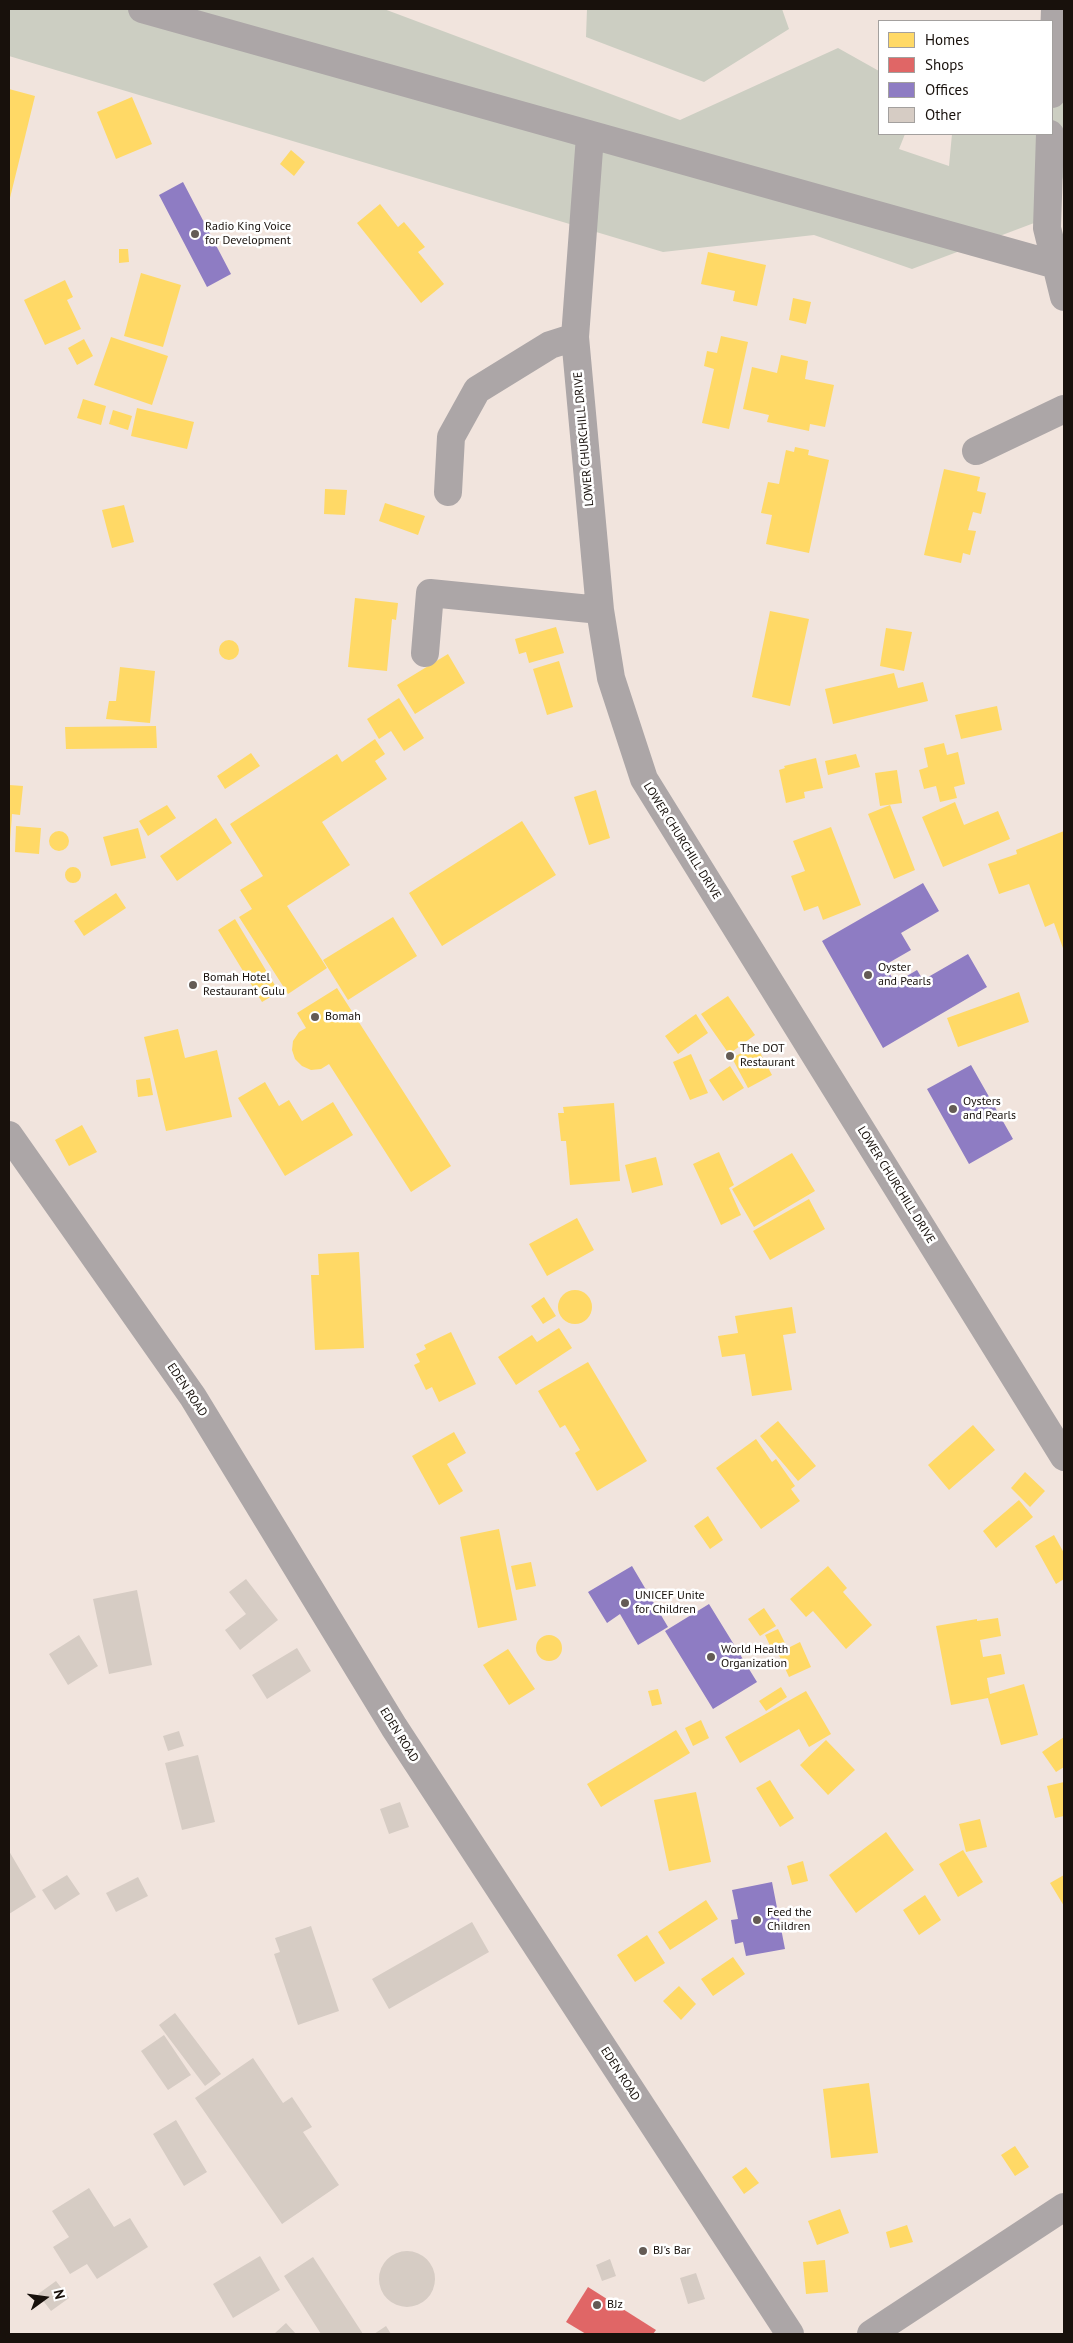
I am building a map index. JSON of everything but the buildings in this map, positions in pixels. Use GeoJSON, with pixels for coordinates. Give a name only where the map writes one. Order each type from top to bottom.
{"type":"FeatureCollection","features":[{"type":"Feature","properties":{"kind":"street"},"geometry":{"type":"LineString","coordinates":[[142,9],[1056,265]]}},
{"type":"Feature","properties":{"kind":"street"},"geometry":{"type":"LineString","coordinates":[[1053,66],[1055,9]]}},
{"type":"Feature","properties":{"kind":"street"},"geometry":{"type":"LineString","coordinates":[[1050,135],[1047,228],[1064,297]]}},
{"type":"Feature","properties":{"kind":"street","name":"LOWER CHURCHILL DRIVE"},"geometry":{"type":"LineString","coordinates":[[590,136],[575,337],[600,610],[611,678],[644,779],[1064,1457]]}},
{"type":"Feature","properties":{"kind":"street"},"geometry":{"type":"LineString","coordinates":[[448,492],[451,438],[477,390],[550,345],[575,337]]}},
{"type":"Feature","properties":{"kind":"street"},"geometry":{"type":"LineString","coordinates":[[976,451],[1064,409]]}},
{"type":"Feature","properties":{"kind":"street"},"geometry":{"type":"LineString","coordinates":[[425,653],[430,593],[600,610]]}},
{"type":"Feature","properties":{"kind":"street","name":"EDEN ROAD"},"geometry":{"type":"LineString","coordinates":[[9,1135],[194,1397],[394,1727],[790,2334]]}},
{"type":"Feature","properties":{"kind":"street"},"geometry":{"type":"LineString","coordinates":[[871,2334],[1064,2207]]}},
{"type":"Feature","properties":{"kind":"shaded area"},"geometry":{"type":"Polygon","coordinates":[[[9,9],[384,9],[680,120],[838,48],[878,70],[878,135],[905,135],[899,149],[949,166],[952,135],[1053,135],[1053,30],[1064,44],[1064,174],[1050,217],[912,269],[814,235],[663,252],[9,56],[9,9]]]}},
{"type":"Feature","properties":{"kind":"shaded area"},"geometry":{"type":"Polygon","coordinates":[[[587,9],[782,9],[789,29],[704,82],[586,37],[587,9]]]}},
{"type":"Feature","properties":{"kind":"place","name":"Radio King Voice for Development"},"geometry":{"type":"Point","coordinates":[195,234]}},
{"type":"Feature","properties":{"kind":"place","name":"Oyster and Pearls"},"geometry":{"type":"Point","coordinates":[868,975]}},
{"type":"Feature","properties":{"kind":"place","name":"Bomah Hotel Restaurant Gulu"},"geometry":{"type":"Point","coordinates":[193,985]}},
{"type":"Feature","properties":{"kind":"place","name":"Bomah"},"geometry":{"type":"Point","coordinates":[315,1017]}},
{"type":"Feature","properties":{"kind":"place","name":"The DOT Restaurant"},"geometry":{"type":"Point","coordinates":[730,1056]}},
{"type":"Feature","properties":{"kind":"place","name":"Oysters and Pearls"},"geometry":{"type":"Point","coordinates":[953,1109]}},
{"type":"Feature","properties":{"kind":"place","name":"UNICEF Unite for Children"},"geometry":{"type":"Point","coordinates":[625,1603]}},
{"type":"Feature","properties":{"kind":"place","name":"World Health Organization"},"geometry":{"type":"Point","coordinates":[711,1657]}},
{"type":"Feature","properties":{"kind":"place","name":"Feed the Children"},"geometry":{"type":"Point","coordinates":[757,1920]}},
{"type":"Feature","properties":{"kind":"place","name":"BJ's Bar"},"geometry":{"type":"Point","coordinates":[643,2251]}},
{"type":"Feature","properties":{"kind":"place","name":"BJz"},"geometry":{"type":"Point","coordinates":[597,2305]}}]}
